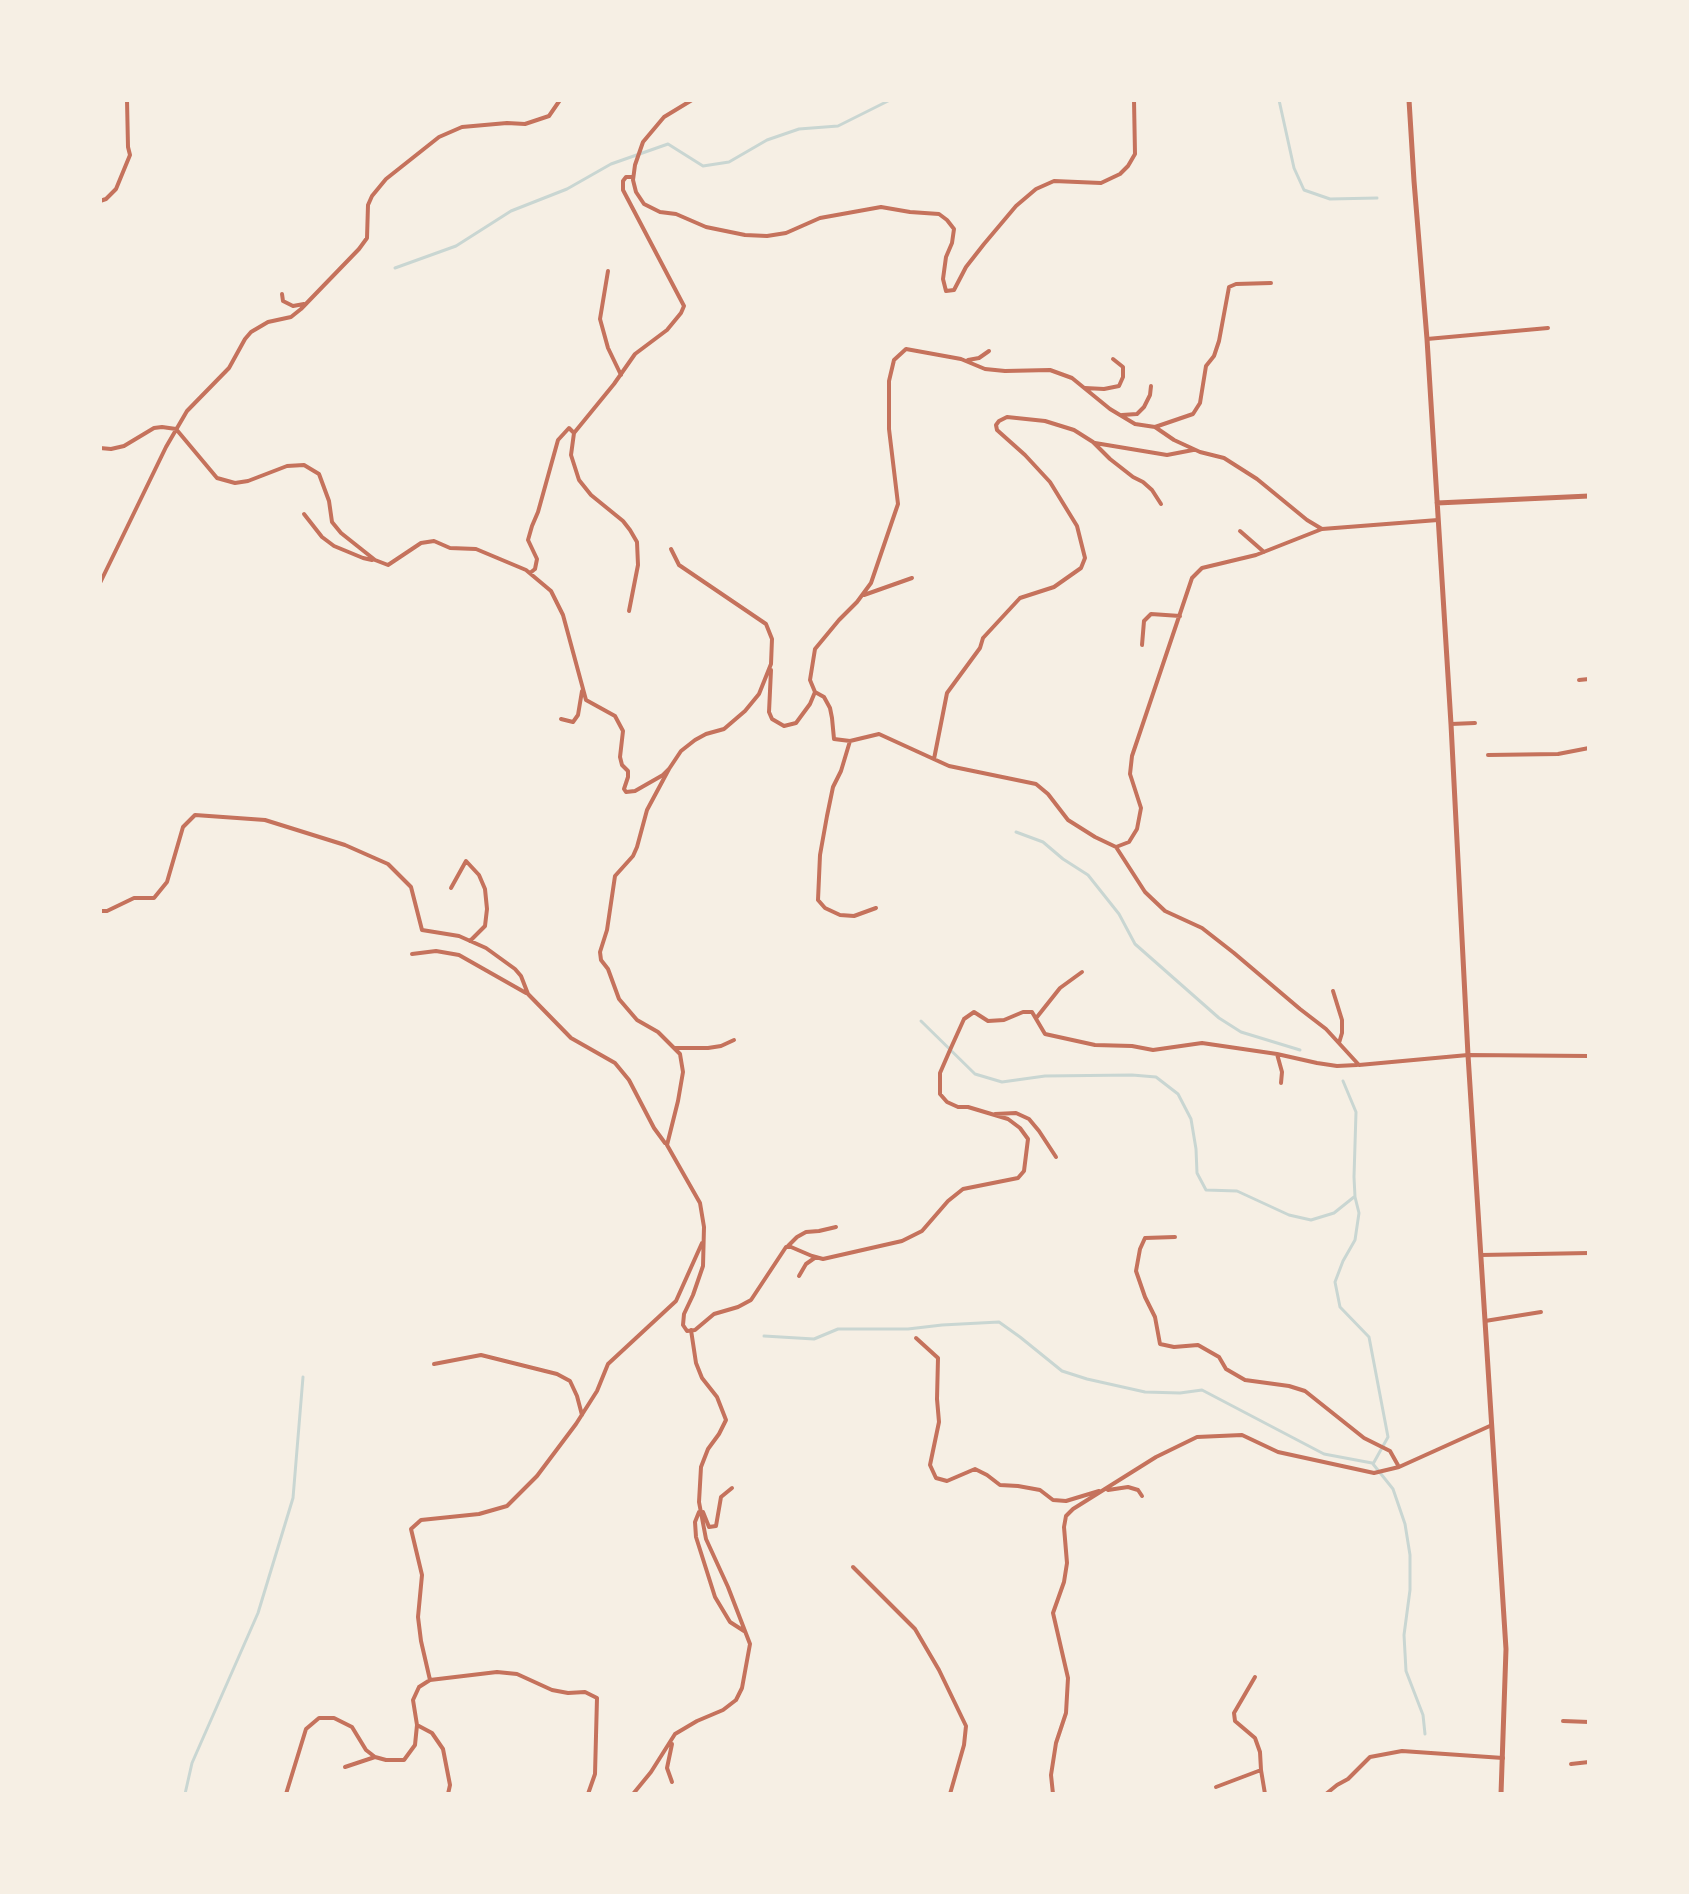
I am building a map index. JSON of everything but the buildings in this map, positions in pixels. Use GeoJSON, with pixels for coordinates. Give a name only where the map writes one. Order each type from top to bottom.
{"type":"FeatureCollection","features":[{"type":"Feature","properties":{"kind":"street"},"geometry":{"type":"LineString","coordinates":[[100,201],[116,189],[130,155],[127,100]]}},
{"type":"Feature","properties":{"kind":"street"},"geometry":{"type":"LineString","coordinates":[[100,583],[187,411],[229,368],[251,332],[268,322],[291,317],[367,238],[368,205],[386,179],[439,137],[462,127],[525,124],[549,116],[560,100]]}},
{"type":"Feature","properties":{"kind":"street"},"geometry":{"type":"LineString","coordinates":[[692,100],[664,117],[643,142],[634,177],[636,192],[644,204],[706,227],[767,236],[786,233],[820,218],[881,207],[939,214],[954,229],[943,279],[946,291],[954,290],[966,267],[984,244],[1016,206],[1036,189],[1054,181],[1101,183],[1120,174],[1128,166],[1135,154],[1134,100]]}},
{"type":"Feature","properties":{"kind":"street"},"geometry":{"type":"LineString","coordinates":[[1409,100],[1427,339],[1506,1649],[1501,1794]]}},
{"type":"Feature","properties":{"kind":"street"},"geometry":{"type":"LineString","coordinates":[[629,611],[638,565],[637,542],[623,521],[591,495],[579,480],[571,455],[574,433],[635,354],[667,330],[684,306],[623,190],[626,177],[634,177]]}},
{"type":"Feature","properties":{"kind":"street"},"geometry":{"type":"LineString","coordinates":[[608,271],[600,319],[608,348],[621,375]]}},
{"type":"Feature","properties":{"kind":"street"},"geometry":{"type":"LineString","coordinates":[[1155,427],[1193,414],[1200,403],[1206,366],[1214,356],[1219,341],[1229,287],[1271,283]]}},
{"type":"Feature","properties":{"kind":"street"},"geometry":{"type":"LineString","coordinates":[[282,294],[283,301],[293,306],[306,304]]}},
{"type":"Feature","properties":{"kind":"street"},"geometry":{"type":"LineString","coordinates":[[1427,339],[1548,328]]}},
{"type":"Feature","properties":{"kind":"street"},"geometry":{"type":"LineString","coordinates":[[1322,529],[1224,458],[1195,450],[1155,427],[1135,424],[1072,378],[1050,370],[985,369],[966,361],[906,349],[894,360],[889,381],[889,429],[898,504],[871,583],[815,649],[810,680],[815,692],[824,697],[830,708],[834,739],[850,741],[879,734],[949,766],[1036,784],[1068,820],[1116,847],[1145,892],[1165,911],[1202,928],[1326,1029],[1359,1065]]}},
{"type":"Feature","properties":{"kind":"street"},"geometry":{"type":"LineString","coordinates":[[966,361],[979,358],[989,351]]}},
{"type":"Feature","properties":{"kind":"street"},"geometry":{"type":"LineString","coordinates":[[1083,387],[1104,389],[1119,386],[1123,367],[1113,359]]}},
{"type":"Feature","properties":{"kind":"street"},"geometry":{"type":"LineString","coordinates":[[1120,415],[1137,414],[1144,407],[1151,386]]}},
{"type":"Feature","properties":{"kind":"street"},"geometry":{"type":"LineString","coordinates":[[934,759],[947,693],[980,648],[983,638],[1020,598],[1054,587],[1081,568],[1085,558],[1077,526],[1050,482],[997,430],[999,421],[1007,417],[1045,421],[1074,430],[1152,490],[1161,504]]}},
{"type":"Feature","properties":{"kind":"street"},"geometry":{"type":"LineString","coordinates":[[100,448],[124,446],[154,428],[162,427],[176,429],[217,478],[235,483],[287,466],[304,465],[319,474],[329,501],[332,522],[375,560]]}},
{"type":"Feature","properties":{"kind":"street"},"geometry":{"type":"LineString","coordinates":[[530,573],[535,569],[537,559],[528,540],[558,440],[569,428],[574,433]]}},
{"type":"Feature","properties":{"kind":"street"},"geometry":{"type":"LineString","coordinates":[[1093,442],[1167,455],[1195,450]]}},
{"type":"Feature","properties":{"kind":"street"},"geometry":{"type":"LineString","coordinates":[[1437,503],[1589,496]]}},
{"type":"Feature","properties":{"kind":"street"},"geometry":{"type":"LineString","coordinates":[[304,514],[322,537],[334,546],[388,565],[421,543],[434,541],[450,548],[476,549],[530,573],[551,591],[563,615],[586,700],[615,716],[623,731],[620,757],[628,771],[626,792],[635,791],[669,769]]}},
{"type":"Feature","properties":{"kind":"street"},"geometry":{"type":"LineString","coordinates":[[1116,847],[1129,842],[1137,829],[1141,808],[1130,774],[1132,756],[1192,578],[1202,568],[1264,552],[1322,529],[1438,520]]}},
{"type":"Feature","properties":{"kind":"street"},"geometry":{"type":"LineString","coordinates":[[1240,531],[1264,552]]}},
{"type":"Feature","properties":{"kind":"street"},"geometry":{"type":"LineString","coordinates":[[671,549],[679,565],[766,624],[772,639],[769,712],[772,719],[784,726],[796,723],[815,692]]}},
{"type":"Feature","properties":{"kind":"street"},"geometry":{"type":"LineString","coordinates":[[862,595],[912,578]]}},
{"type":"Feature","properties":{"kind":"street"},"geometry":{"type":"LineString","coordinates":[[1142,645],[1144,621],[1151,614],[1180,616]]}},
{"type":"Feature","properties":{"kind":"street"},"geometry":{"type":"LineString","coordinates":[[667,1145],[683,1072],[680,1054],[658,1032],[637,1020],[619,999],[608,969],[601,960],[612,889],[615,876],[637,847],[647,810],[681,751],[706,734],[724,729],[745,711],[759,694],[771,664]]}},
{"type":"Feature","properties":{"kind":"street"},"geometry":{"type":"LineString","coordinates":[[1579,680],[1589,679]]}},
{"type":"Feature","properties":{"kind":"street"},"geometry":{"type":"LineString","coordinates":[[561,719],[573,722],[578,715],[582,689]]}},
{"type":"Feature","properties":{"kind":"street"},"geometry":{"type":"LineString","coordinates":[[1451,724],[1475,723]]}},
{"type":"Feature","properties":{"kind":"street"},"geometry":{"type":"LineString","coordinates":[[850,741],[833,787],[827,816],[820,855],[818,900],[825,908],[840,915],[854,916],[876,908]]}},
{"type":"Feature","properties":{"kind":"street"},"geometry":{"type":"LineString","coordinates":[[1488,755],[1558,754],[1589,748]]}},
{"type":"Feature","properties":{"kind":"street"},"geometry":{"type":"LineString","coordinates":[[100,911],[107,911],[134,898],[154,898],[167,882],[183,827],[195,815],[265,820],[345,845],[388,864],[411,887],[422,930],[459,936],[486,948],[515,969],[528,994]]}},
{"type":"Feature","properties":{"kind":"street"},"geometry":{"type":"LineString","coordinates":[[451,888],[466,861],[479,875],[485,889],[485,926],[470,941]]}},
{"type":"Feature","properties":{"kind":"street"},"geometry":{"type":"LineString","coordinates":[[412,954],[436,951],[459,955],[528,994],[571,1038],[615,1063],[629,1080],[700,1203],[704,1227],[703,1266],[684,1314],[683,1325],[687,1331],[695,1330],[714,1314],[751,1300],[797,1237],[806,1232],[836,1227]]}},
{"type":"Feature","properties":{"kind":"street"},"geometry":{"type":"LineString","coordinates":[[1037,1017],[1060,988],[1082,972]]}},
{"type":"Feature","properties":{"kind":"street"},"geometry":{"type":"LineString","coordinates":[[1333,991],[1342,1020],[1339,1043]]}},
{"type":"Feature","properties":{"kind":"street"},"geometry":{"type":"LineString","coordinates":[[787,1247],[823,1259],[902,1241],[922,1231],[963,1189],[1018,1178],[1024,1171],[1028,1139],[1020,1128],[1008,1119],[958,1107],[940,1094],[940,1073],[964,1019],[974,1012],[988,1021],[1032,1012],[1045,1034],[1095,1045],[1153,1050],[1202,1043],[1327,1065],[1468,1055],[1589,1056]]}},
{"type":"Feature","properties":{"kind":"street"},"geometry":{"type":"LineString","coordinates":[[675,1048],[708,1048],[734,1040]]}},
{"type":"Feature","properties":{"kind":"street"},"geometry":{"type":"LineString","coordinates":[[1277,1054],[1282,1072],[1281,1083]]}},
{"type":"Feature","properties":{"kind":"street"},"geometry":{"type":"LineString","coordinates":[[993,1114],[1016,1113],[1029,1119],[1056,1157]]}},
{"type":"Feature","properties":{"kind":"street"},"geometry":{"type":"LineString","coordinates":[[1175,1237],[1145,1238],[1136,1271],[1155,1317],[1160,1344],[1174,1347],[1198,1345],[1219,1357],[1226,1369],[1245,1380],[1305,1391],[1364,1438],[1390,1451],[1399,1467]]}},
{"type":"Feature","properties":{"kind":"street"},"geometry":{"type":"LineString","coordinates":[[430,1680],[418,1617],[422,1575],[411,1529],[421,1520],[479,1514],[507,1506],[537,1476],[582,1415],[597,1391],[608,1364],[676,1301],[703,1241]]}},
{"type":"Feature","properties":{"kind":"street"},"geometry":{"type":"LineString","coordinates":[[1481,1255],[1589,1253]]}},
{"type":"Feature","properties":{"kind":"street"},"geometry":{"type":"LineString","coordinates":[[799,1276],[806,1264],[816,1257]]}},
{"type":"Feature","properties":{"kind":"street"},"geometry":{"type":"LineString","coordinates":[[1485,1321],[1541,1312]]}},
{"type":"Feature","properties":{"kind":"street"},"geometry":{"type":"LineString","coordinates":[[633,1794],[675,1734],[723,1710],[736,1700],[742,1688],[750,1644],[706,1539],[700,1510],[701,1467],[726,1420],[717,1397],[699,1371],[691,1330]]}},
{"type":"Feature","properties":{"kind":"street"},"geometry":{"type":"LineString","coordinates":[[916,1338],[938,1358],[939,1422],[930,1465],[936,1478],[947,1481],[975,1469],[1000,1485],[1040,1490],[1053,1500],[1066,1501],[1103,1490],[1128,1487],[1138,1490],[1142,1496]]}},
{"type":"Feature","properties":{"kind":"street"},"geometry":{"type":"LineString","coordinates":[[434,1364],[481,1355],[557,1374],[570,1381],[582,1415]]}},
{"type":"Feature","properties":{"kind":"street"},"geometry":{"type":"LineString","coordinates":[[1053,1794],[1051,1775],[1056,1743],[1066,1713],[1068,1678],[1053,1613],[1067,1563],[1066,1516],[1073,1509],[1156,1457],[1197,1437],[1242,1435],[1278,1452],[1374,1473],[1399,1467],[1492,1425]]}},
{"type":"Feature","properties":{"kind":"street"},"geometry":{"type":"LineString","coordinates":[[699,1502],[709,1527],[716,1526],[721,1497],[732,1488]]}},
{"type":"Feature","properties":{"kind":"street"},"geometry":{"type":"LineString","coordinates":[[700,1510],[695,1522],[696,1537],[715,1597],[730,1622],[746,1632]]}},
{"type":"Feature","properties":{"kind":"street"},"geometry":{"type":"LineString","coordinates":[[853,1567],[915,1629],[966,1726],[964,1745],[950,1794]]}},
{"type":"Feature","properties":{"kind":"street"},"geometry":{"type":"LineString","coordinates":[[286,1794],[306,1729],[319,1718],[334,1718],[352,1727],[366,1750],[375,1757],[404,1760],[415,1745],[417,1725],[413,1700],[419,1687],[430,1680],[497,1672],[517,1674],[552,1690],[585,1692],[597,1698],[595,1774],[588,1794]]}},
{"type":"Feature","properties":{"kind":"street"},"geometry":{"type":"LineString","coordinates":[[1255,1677],[1234,1713],[1235,1721],[1255,1738],[1260,1752],[1265,1794]]}},
{"type":"Feature","properties":{"kind":"street"},"geometry":{"type":"LineString","coordinates":[[1563,1721],[1589,1722]]}},
{"type":"Feature","properties":{"kind":"street"},"geometry":{"type":"LineString","coordinates":[[417,1725],[432,1733],[443,1749],[450,1785],[448,1794]]}},
{"type":"Feature","properties":{"kind":"street"},"geometry":{"type":"LineString","coordinates":[[672,1782],[667,1768],[675,1734]]}},
{"type":"Feature","properties":{"kind":"street"},"geometry":{"type":"LineString","coordinates":[[1326,1794],[1348,1779],[1370,1757],[1402,1751],[1503,1758]]}},
{"type":"Feature","properties":{"kind":"street"},"geometry":{"type":"LineString","coordinates":[[345,1767],[375,1757]]}},
{"type":"Feature","properties":{"kind":"street"},"geometry":{"type":"LineString","coordinates":[[1571,1764],[1589,1762]]}},
{"type":"Feature","properties":{"kind":"street"},"geometry":{"type":"LineString","coordinates":[[1216,1787],[1261,1770]]}},
{"type":"Feature","properties":{"kind":"waterway"},"geometry":{"type":"LineString","coordinates":[[395,268],[456,246],[511,211],[567,189],[611,164],[668,144],[703,166],[729,162],[767,140],[799,129],[838,126],[890,100]]}},
{"type":"Feature","properties":{"kind":"waterway"},"geometry":{"type":"LineString","coordinates":[[1279,100],[1294,168],[1304,190],[1330,199],[1377,198]]}},
{"type":"Feature","properties":{"kind":"waterway"},"geometry":{"type":"LineString","coordinates":[[1016,832],[1043,842],[1088,875],[1119,914],[1135,944],[1219,1018],[1241,1032],[1300,1050]]}},
{"type":"Feature","properties":{"kind":"waterway"},"geometry":{"type":"LineString","coordinates":[[921,1021],[975,1074],[1002,1082],[1045,1076],[1156,1077],[1178,1094],[1191,1119],[1197,1173],[1206,1190],[1237,1191],[1289,1215],[1311,1220],[1334,1213],[1354,1197]]}},
{"type":"Feature","properties":{"kind":"waterway"},"geometry":{"type":"LineString","coordinates":[[1343,1081],[1356,1112],[1354,1177],[1359,1213],[1355,1240],[1335,1282],[1340,1307],[1369,1337],[1388,1437],[1373,1464],[1393,1489],[1405,1524],[1410,1555],[1410,1590],[1404,1635],[1406,1671],[1423,1715],[1425,1734]]}},
{"type":"Feature","properties":{"kind":"waterway"},"geometry":{"type":"LineString","coordinates":[[764,1336],[814,1339],[838,1329],[908,1329],[999,1322],[1062,1371],[1145,1392],[1202,1390],[1324,1454],[1372,1463]]}},
{"type":"Feature","properties":{"kind":"waterway"},"geometry":{"type":"LineString","coordinates":[[185,1794],[192,1763],[258,1613],[293,1498],[303,1377]]}}]}
